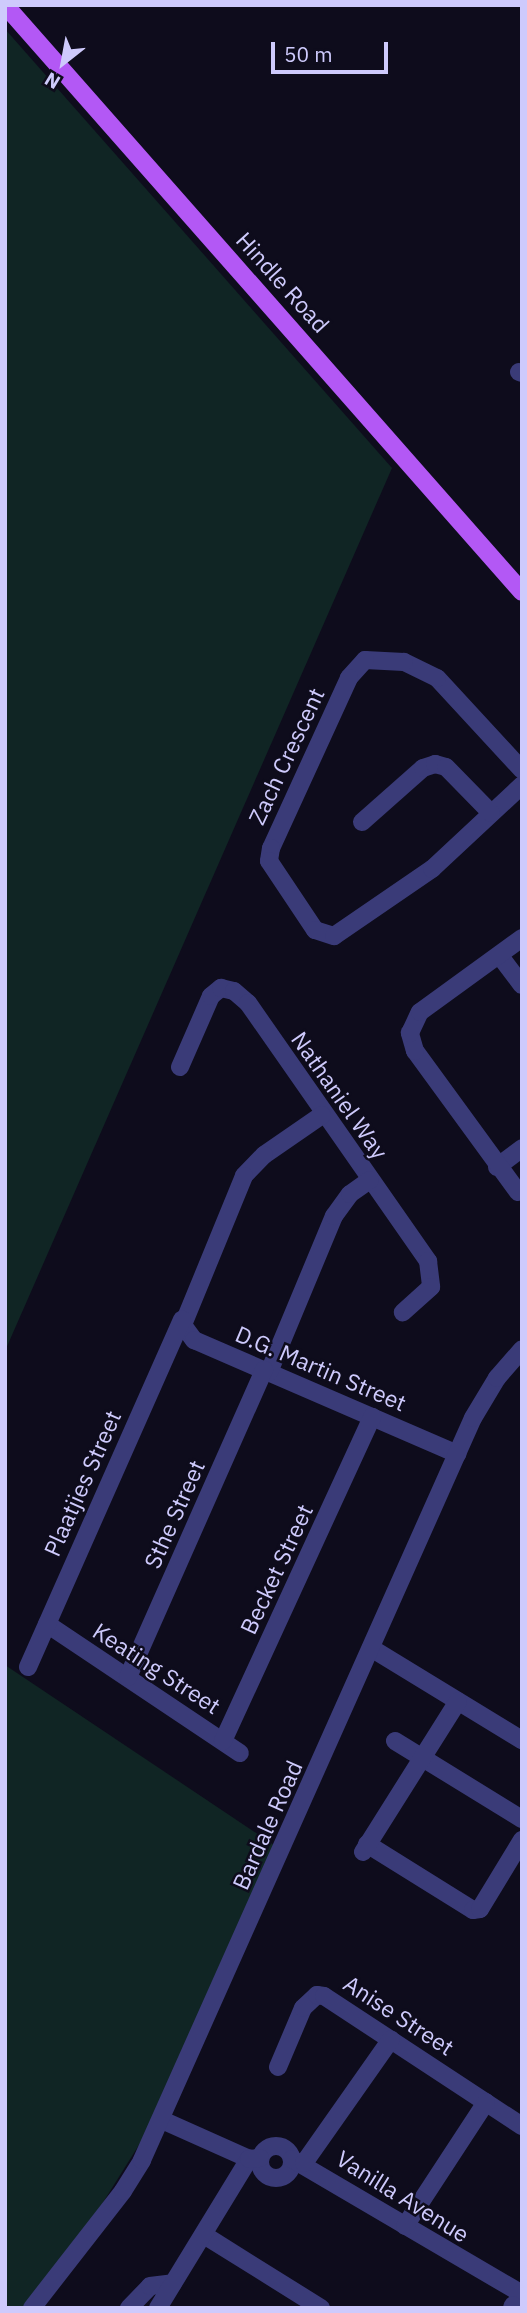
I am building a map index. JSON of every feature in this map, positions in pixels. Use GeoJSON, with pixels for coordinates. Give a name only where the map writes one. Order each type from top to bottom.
{"type":"FeatureCollection","features":[{"type":"Feature","properties":{"kind":"main road","name":"Hindle Road"},"geometry":{"type":"LineString","coordinates":[[5,5],[522,592]]}},
{"type":"Feature","properties":{"kind":"street","name":"Zach Crescent"},"geometry":{"type":"LineString","coordinates":[[522,770],[437,678],[404,662],[365,660],[349,678],[271,848],[270,861],[315,930],[334,936],[432,869],[522,785]]}},
{"type":"Feature","properties":{"kind":"street"},"geometry":{"type":"LineString","coordinates":[[362,822],[424,768],[435,764],[446,767],[491,813]]}},
{"type":"Feature","properties":{"kind":"street"},"geometry":{"type":"LineString","coordinates":[[518,1192],[497,1167],[415,1051],[410,1033],[420,1012],[522,938]]}},
{"type":"Feature","properties":{"kind":"street"},"geometry":{"type":"LineString","coordinates":[[500,956],[522,985]]}},
{"type":"Feature","properties":{"kind":"street","name":"Nathaniel Way"},"geometry":{"type":"LineString","coordinates":[[180,1067],[205,1005],[220,988],[228,988],[248,1003],[322,1115],[432,1270],[431,1287],[403,1312]]}},
{"type":"Feature","properties":{"kind":"street","name":"Plaatjies Street"},"geometry":{"type":"LineString","coordinates":[[28,1667],[244,1176],[264,1155],[322,1115]]}},
{"type":"Feature","properties":{"kind":"street"},"geometry":{"type":"LineString","coordinates":[[497,1167],[522,1148]]}},
{"type":"Feature","properties":{"kind":"street","name":"Sthe Street"},"geometry":{"type":"LineString","coordinates":[[128,1677],[334,1216],[350,1194],[370,1180]]}},
{"type":"Feature","properties":{"kind":"street","name":"D.G. Martin Street"},"geometry":{"type":"LineString","coordinates":[[184,1316],[194,1340],[457,1454]]}},
{"type":"Feature","properties":{"kind":"street","name":"Bardale Road"},"geometry":{"type":"LineString","coordinates":[[32,2308],[123,2191],[162,2120],[457,1454],[484,1397],[522,1349]]}},
{"type":"Feature","properties":{"kind":"street","name":"Becket Street"},"geometry":{"type":"LineString","coordinates":[[223,1741],[372,1417]]}},
{"type":"Feature","properties":{"kind":"street","name":"Keating Street"},"geometry":{"type":"LineString","coordinates":[[47,1625],[240,1753]]}},
{"type":"Feature","properties":{"kind":"street"},"geometry":{"type":"LineString","coordinates":[[371,1648],[522,1740]]}},
{"type":"Feature","properties":{"kind":"street"},"geometry":{"type":"LineString","coordinates":[[458,1701],[365,1848],[472,1910],[480,1909],[522,1840]]}},
{"type":"Feature","properties":{"kind":"street"},"geometry":{"type":"LineString","coordinates":[[396,1741],[522,1819]]}},
{"type":"Feature","properties":{"kind":"street","name":"Anise Street"},"geometry":{"type":"LineString","coordinates":[[278,2067],[303,2008],[317,1995],[340,2003],[522,2126]]}},
{"type":"Feature","properties":{"kind":"street"},"geometry":{"type":"LineString","coordinates":[[162,2120],[254,2159],[263,2173],[273,2179],[288,2174],[391,2039]]}},
{"type":"Feature","properties":{"kind":"street"},"geometry":{"type":"LineString","coordinates":[[405,2226],[486,2102]]}},
{"type":"Feature","properties":{"kind":"street"},"geometry":{"type":"LineString","coordinates":[[158,2308],[254,2159],[275,2146],[284,2148],[298,2161]]}},
{"type":"Feature","properties":{"kind":"street","name":"Vanilla Avenue"},"geometry":{"type":"LineString","coordinates":[[298,2161],[487,2276],[516,2302]]}},
{"type":"Feature","properties":{"kind":"street"},"geometry":{"type":"LineString","coordinates":[[204,2235],[321,2308]]}},
{"type":"Feature","properties":{"kind":"street"},"geometry":{"type":"LineString","coordinates":[[129,2308],[149,2286],[173,2283]]}},
{"type":"Feature","properties":{"kind":"green space"},"geometry":{"type":"Polygon","coordinates":[[[5,29],[392,468],[5,1351],[5,29]]]}},
{"type":"Feature","properties":{"kind":"green space"},"geometry":{"type":"Polygon","coordinates":[[[5,1665],[274,1845],[147,2132],[102,2204],[22,2308],[5,2308],[5,1665]]]}}]}
